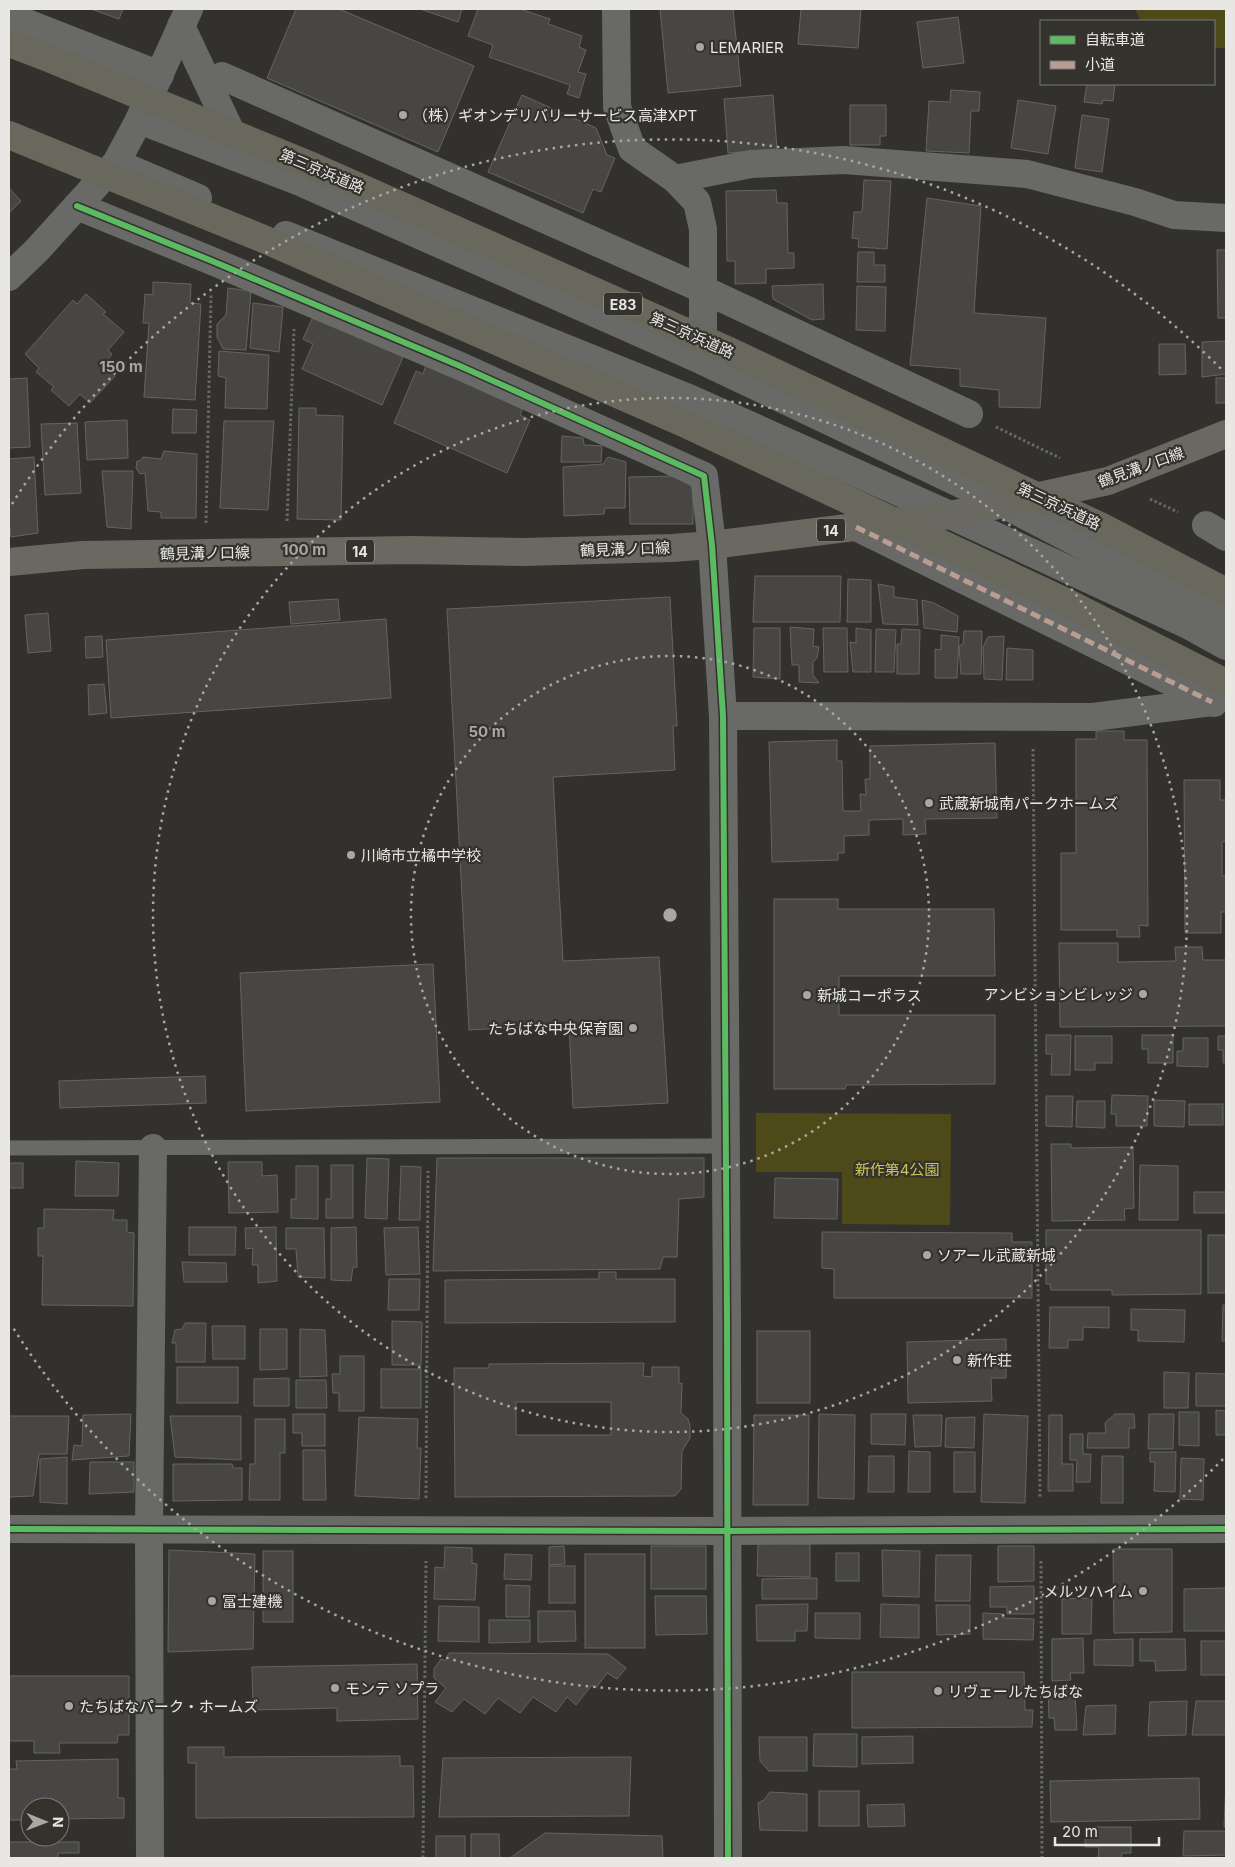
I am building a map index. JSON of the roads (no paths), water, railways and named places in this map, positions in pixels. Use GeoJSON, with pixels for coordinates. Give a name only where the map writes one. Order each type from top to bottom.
{"type":"FeatureCollection","features":[{"type":"Feature","properties":{"kind":"highway","name":"第三京浜道路"},"geometry":{"type":"LineString","coordinates":[[9,43],[314,167],[727,350],[1102,527],[1226,592]]}},
{"type":"Feature","properties":{"kind":"highway"},"geometry":{"type":"LineString","coordinates":[[9,135],[266,240],[679,421],[1068,603],[1222,698]]}},
{"type":"Feature","properties":{"kind":"main road","name":"鶴見溝ノ口線"},"geometry":{"type":"LineString","coordinates":[[9,562],[82,555],[205,552],[524,552],[672,548],[712,545],[950,515],[1003,504],[1108,481],[1226,434]]}},
{"type":"Feature","properties":{"kind":"street"},"geometry":{"type":"LineString","coordinates":[[614,10],[617,107],[632,149],[675,179],[697,202],[703,229],[703,361]]}},
{"type":"Feature","properties":{"kind":"street"},"geometry":{"type":"LineString","coordinates":[[9,16],[160,75]]}},
{"type":"Feature","properties":{"kind":"street"},"geometry":{"type":"LineString","coordinates":[[9,277],[37,250],[116,163],[139,120],[185,17]]}},
{"type":"Feature","properties":{"kind":"street"},"geometry":{"type":"LineString","coordinates":[[185,17],[244,161]]}},
{"type":"Feature","properties":{"kind":"street"},"geometry":{"type":"LineString","coordinates":[[222,76],[702,289],[969,414]]}},
{"type":"Feature","properties":{"kind":"street"},"geometry":{"type":"LineString","coordinates":[[139,120],[300,182],[703,361],[1003,504],[1226,620]]}},
{"type":"Feature","properties":{"kind":"street"},"geometry":{"type":"LineString","coordinates":[[675,179],[751,164],[844,160],[1027,174],[1135,202],[1174,216],[1226,218]]}},
{"type":"Feature","properties":{"kind":"street"},"geometry":{"type":"LineString","coordinates":[[116,163],[266,227],[691,399],[950,515],[1188,625],[1226,646]]}},
{"type":"Feature","properties":{"kind":"street"},"geometry":{"type":"LineString","coordinates":[[76,206],[212,261],[460,366],[704,476],[712,545],[723,716],[728,1858]]}},
{"type":"Feature","properties":{"kind":"street"},"geometry":{"type":"LineString","coordinates":[[856,526],[1222,698]]}},
{"type":"Feature","properties":{"kind":"street"},"geometry":{"type":"LineString","coordinates":[[723,716],[1093,717],[1222,698]]}},
{"type":"Feature","properties":{"kind":"street"},"geometry":{"type":"LineString","coordinates":[[150,1858],[149,1529],[153,1148]]}},
{"type":"Feature","properties":{"kind":"street"},"geometry":{"type":"LineString","coordinates":[[9,1529],[728,1531],[1226,1529]]}},
{"type":"Feature","properties":{"kind":"lane"},"geometry":{"type":"LineString","coordinates":[[9,1148],[726,1146]]}},
{"type":"Feature","properties":{"kind":"place","name":"LEMARIER"},"geometry":{"type":"Point","coordinates":[700,47]}},
{"type":"Feature","properties":{"kind":"place","name":"（株）ギオンデリバリーサービス高津XPT"},"geometry":{"type":"Point","coordinates":[403,115]}},
{"type":"Feature","properties":{"kind":"place","name":"武蔵新城南パークホームズ"},"geometry":{"type":"Point","coordinates":[929,803]}},
{"type":"Feature","properties":{"kind":"place","name":"川崎市立橘中学校"},"geometry":{"type":"Point","coordinates":[351,855]}},
{"type":"Feature","properties":{"kind":"place","name":"アンビションビレッジ"},"geometry":{"type":"Point","coordinates":[1143,994]}},
{"type":"Feature","properties":{"kind":"place","name":"新城コーポラス"},"geometry":{"type":"Point","coordinates":[807,995]}},
{"type":"Feature","properties":{"kind":"place","name":"たちばな中央保育園"},"geometry":{"type":"Point","coordinates":[633,1028]}},
{"type":"Feature","properties":{"kind":"place","name":"ソアール武蔵新城"},"geometry":{"type":"Point","coordinates":[927,1255]}},
{"type":"Feature","properties":{"kind":"place","name":"新作荘"},"geometry":{"type":"Point","coordinates":[957,1360]}},
{"type":"Feature","properties":{"kind":"place","name":"メルツハイム"},"geometry":{"type":"Point","coordinates":[1143,1591]}},
{"type":"Feature","properties":{"kind":"place","name":"冨士建機"},"geometry":{"type":"Point","coordinates":[212,1601]}},
{"type":"Feature","properties":{"kind":"place","name":"モンテ ソプラ"},"geometry":{"type":"Point","coordinates":[335,1688]}},
{"type":"Feature","properties":{"kind":"place","name":"リヴェールたちばな"},"geometry":{"type":"Point","coordinates":[938,1691]}},
{"type":"Feature","properties":{"kind":"place","name":"たちばなパーク・ホームズ"},"geometry":{"type":"Point","coordinates":[69,1706]}},
{"type":"Feature","properties":{"kind":"park label","name":"新作第4公園"},"geometry":{"type":"Point","coordinates":[897,1169]}}]}
